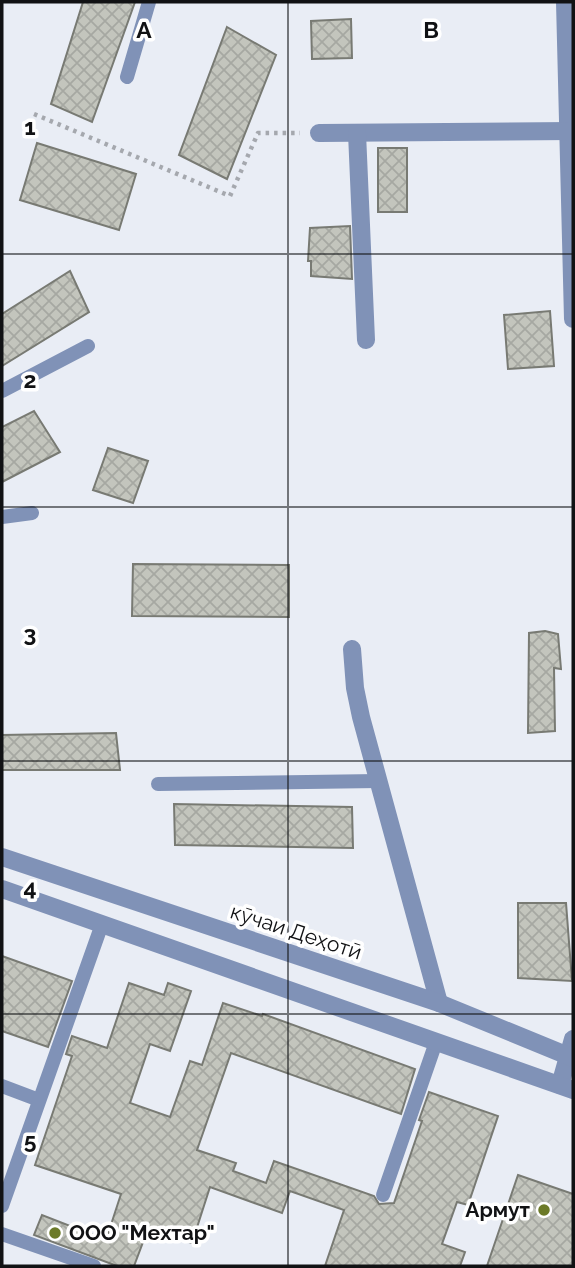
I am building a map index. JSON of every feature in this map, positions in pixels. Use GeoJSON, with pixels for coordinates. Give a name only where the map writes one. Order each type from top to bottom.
{"type":"FeatureCollection","features":[{"type":"Feature","properties":{"kind":"street"},"geometry":{"type":"LineString","coordinates":[[565,2],[571,131],[573,319]]}},
{"type":"Feature","properties":{"kind":"street"},"geometry":{"type":"LineString","coordinates":[[319,133],[571,131]]}},
{"type":"Feature","properties":{"kind":"street"},"geometry":{"type":"LineString","coordinates":[[357,133],[366,340]]}},
{"type":"Feature","properties":{"kind":"street"},"geometry":{"type":"LineString","coordinates":[[352,649],[355,688],[361,717],[439,1003]]}},
{"type":"Feature","properties":{"kind":"street","name":"кӯчаи Деҳотӣ"},"geometry":{"type":"LineString","coordinates":[[2,857],[439,1003],[571,1058]]}},
{"type":"Feature","properties":{"kind":"street"},"geometry":{"type":"LineString","coordinates":[[2,889],[566,1088],[573,1039]]}},
{"type":"Feature","properties":{"kind":"lane"},"geometry":{"type":"LineString","coordinates":[[127,77],[149,2]]}},
{"type":"Feature","properties":{"kind":"lane"},"geometry":{"type":"LineString","coordinates":[[2,391],[88,346]]}},
{"type":"Feature","properties":{"kind":"lane"},"geometry":{"type":"LineString","coordinates":[[2,517],[32,513]]}},
{"type":"Feature","properties":{"kind":"lane"},"geometry":{"type":"LineString","coordinates":[[159,784],[378,781]]}},
{"type":"Feature","properties":{"kind":"lane"},"geometry":{"type":"LineString","coordinates":[[2,1206],[102,924]]}},
{"type":"Feature","properties":{"kind":"lane"},"geometry":{"type":"LineString","coordinates":[[383,1195],[436,1042]]}},
{"type":"Feature","properties":{"kind":"lane"},"geometry":{"type":"LineString","coordinates":[[2,1086],[39,1100]]}},
{"type":"Feature","properties":{"kind":"lane"},"geometry":{"type":"LineString","coordinates":[[2,1234],[94,1266]]}},
{"type":"Feature","properties":{"kind":"path"},"geometry":{"type":"LineString","coordinates":[[34,114],[230,195],[258,133],[319,133]]}},
{"type":"Feature","properties":{"kind":"building"},"geometry":{"type":"Polygon","coordinates":[[[83,2],[135,2],[92,122],[51,104],[83,2]]]}},
{"type":"Feature","properties":{"kind":"building"},"geometry":{"type":"Polygon","coordinates":[[[351,19],[352,58],[312,59],[311,21],[351,19]]]}},
{"type":"Feature","properties":{"kind":"building"},"geometry":{"type":"Polygon","coordinates":[[[227,27],[276,55],[227,179],[179,155],[227,27]]]}},
{"type":"Feature","properties":{"kind":"building"},"geometry":{"type":"Polygon","coordinates":[[[37,143],[136,174],[119,230],[20,200],[37,143]]]}},
{"type":"Feature","properties":{"kind":"building"},"geometry":{"type":"Polygon","coordinates":[[[378,148],[407,148],[407,212],[378,212],[378,148]]]}},
{"type":"Feature","properties":{"kind":"building"},"geometry":{"type":"Polygon","coordinates":[[[350,226],[352,279],[311,276],[311,261],[308,261],[310,228],[350,226]]]}},
{"type":"Feature","properties":{"kind":"building"},"geometry":{"type":"Polygon","coordinates":[[[70,271],[89,312],[2,366],[2,314],[70,271]]]}},
{"type":"Feature","properties":{"kind":"building"},"geometry":{"type":"Polygon","coordinates":[[[550,311],[554,366],[508,369],[504,315],[550,311]]]}},
{"type":"Feature","properties":{"kind":"building"},"geometry":{"type":"Polygon","coordinates":[[[34,411],[60,452],[2,482],[2,427],[34,411]]]}},
{"type":"Feature","properties":{"kind":"building"},"geometry":{"type":"Polygon","coordinates":[[[108,448],[148,461],[133,503],[93,490],[108,448]]]}},
{"type":"Feature","properties":{"kind":"building"},"geometry":{"type":"Polygon","coordinates":[[[133,564],[289,565],[289,617],[132,616],[133,564]]]}},
{"type":"Feature","properties":{"kind":"building"},"geometry":{"type":"Polygon","coordinates":[[[545,631],[558,634],[561,669],[554,668],[555,731],[528,733],[529,633],[545,631]]]}},
{"type":"Feature","properties":{"kind":"building"},"geometry":{"type":"Polygon","coordinates":[[[116,733],[120,770],[2,770],[2,735],[116,733]]]}},
{"type":"Feature","properties":{"kind":"building"},"geometry":{"type":"Polygon","coordinates":[[[174,804],[352,807],[353,848],[175,845],[174,804]]]}},
{"type":"Feature","properties":{"kind":"building"},"geometry":{"type":"Polygon","coordinates":[[[518,903],[566,903],[572,981],[518,978],[518,903]]]}},
{"type":"Feature","properties":{"kind":"building"},"geometry":{"type":"Polygon","coordinates":[[[2,956],[72,981],[48,1047],[2,1031],[2,956]]]}},
{"type":"Feature","properties":{"kind":"building"},"geometry":{"type":"Polygon","coordinates":[[[129,983],[164,995],[168,983],[191,991],[170,1051],[150,1044],[130,1103],[170,1117],[190,1061],[202,1065],[223,1003],[262,1016],[263,1014],[415,1069],[401,1114],[231,1053],[197,1150],[236,1163],[233,1171],[266,1183],[274,1161],[374,1196],[379,1204],[394,1203],[429,1092],[498,1116],[468,1205],[457,1202],[442,1244],[465,1252],[460,1266],[325,1266],[344,1210],[290,1191],[282,1213],[210,1187],[192,1243],[148,1229],[134,1266],[117,1266],[34,1235],[42,1215],[106,1240],[121,1194],[35,1165],[72,1056],[66,1054],[72,1036],[107,1048],[129,983]]]}},
{"type":"Feature","properties":{"kind":"building"},"geometry":{"type":"Polygon","coordinates":[[[518,1175],[573,1194],[573,1266],[487,1266],[518,1175]]]}},
{"type":"Feature","properties":{"kind":"place","name":"Армут"},"geometry":{"type":"Point","coordinates":[544,1210]}},
{"type":"Feature","properties":{"kind":"place","name":"ООО \"Мехтар\""},"geometry":{"type":"Point","coordinates":[55,1233]}}]}
